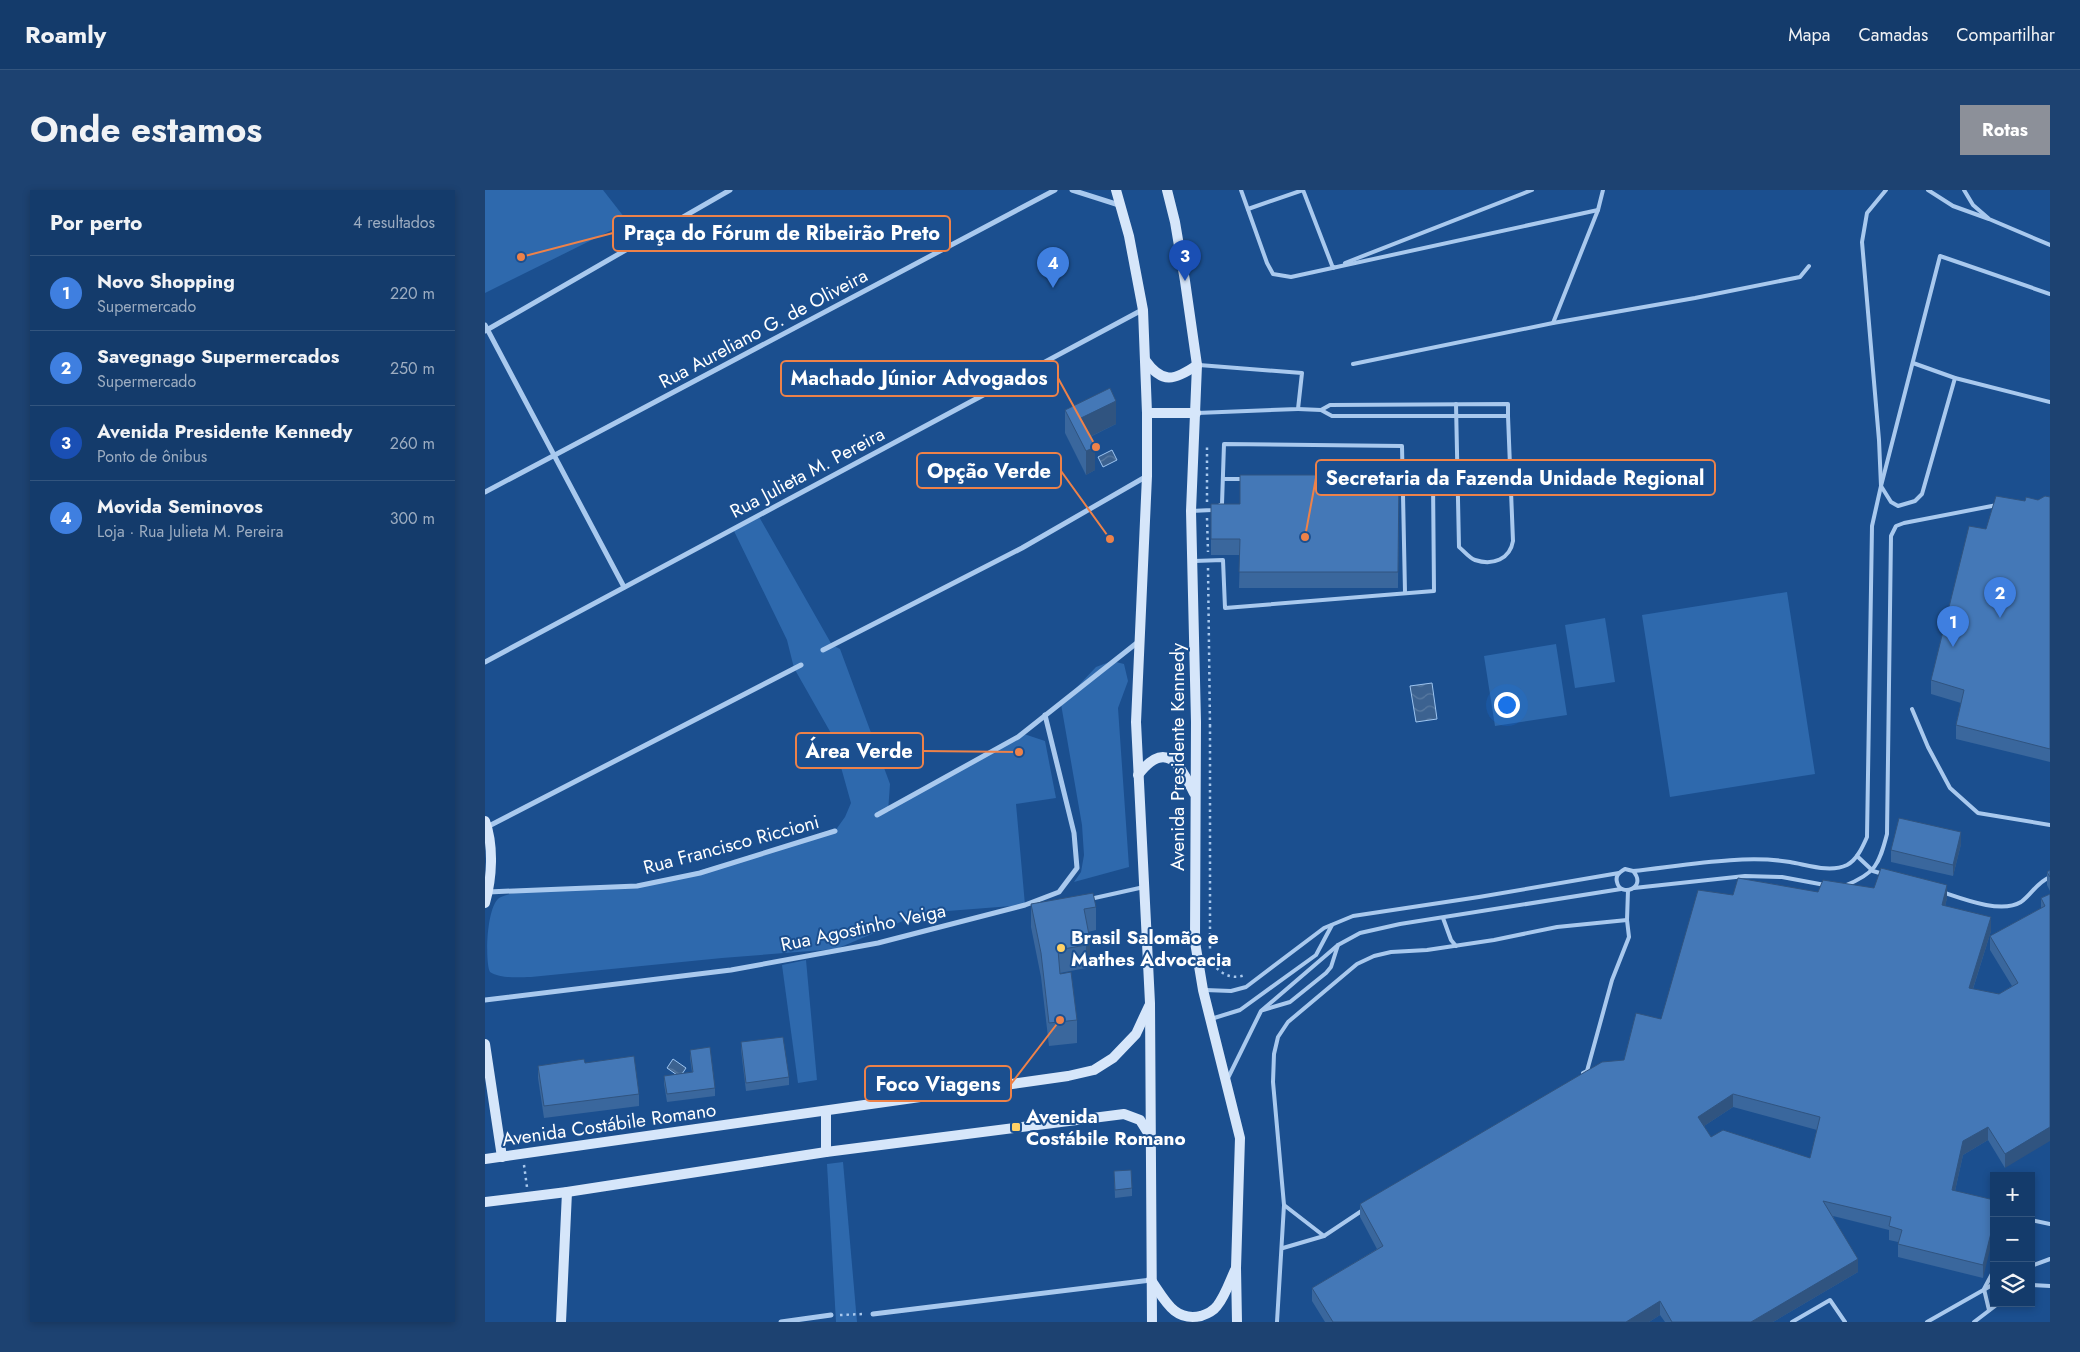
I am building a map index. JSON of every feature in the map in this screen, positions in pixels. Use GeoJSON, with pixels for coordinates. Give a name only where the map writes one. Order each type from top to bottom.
{"type":"FeatureCollection","features":[{"type":"Feature","properties":{"kind":"main road","name":"Avenida Presidente Kennedy"},"geometry":{"type":"LineString","coordinates":[[1116,190],[1133,256],[1143,310],[1147,413],[1147,476],[1136,722],[1151,1003],[1151,1322]]}},
{"type":"Feature","properties":{"kind":"main road","name":"Avenida Presidente Kennedy"},"geometry":{"type":"LineString","coordinates":[[1167,190],[1175,222],[1197,365],[1191,511],[1196,796],[1195,942],[1203,990],[1240,1138],[1236,1268],[1237,1322]]}},
{"type":"Feature","properties":{"kind":"main road"},"geometry":{"type":"LineString","coordinates":[[1145,360],[1157,375],[1166,378],[1185,374],[1197,365]]}},
{"type":"Feature","properties":{"kind":"main road"},"geometry":{"type":"LineString","coordinates":[[1147,413],[1196,413]]}},
{"type":"Feature","properties":{"kind":"main road"},"geometry":{"type":"LineString","coordinates":[[1138,775],[1146,765],[1163,756],[1169,757],[1182,769],[1196,796]]}},
{"type":"Feature","properties":{"kind":"main road"},"geometry":{"type":"LineString","coordinates":[[485,903],[491,856],[486,824]]}},
{"type":"Feature","properties":{"kind":"main road","name":"Avenida Costábile Romano"},"geometry":{"type":"LineString","coordinates":[[485,1159],[1068,1076],[1094,1070],[1113,1058],[1136,1034],[1151,1003]]}},
{"type":"Feature","properties":{"kind":"main road"},"geometry":{"type":"LineString","coordinates":[[485,1044],[502,1157]]}},
{"type":"Feature","properties":{"kind":"main road"},"geometry":{"type":"LineString","coordinates":[[826,1111],[826,1152]]}},
{"type":"Feature","properties":{"kind":"main road"},"geometry":{"type":"LineString","coordinates":[[485,1202],[567,1192],[826,1152],[1124,1114],[1140,1120],[1151,1137]]}},
{"type":"Feature","properties":{"kind":"main road"},"geometry":{"type":"LineString","coordinates":[[561,1322],[567,1192]]}},
{"type":"Feature","properties":{"kind":"main road"},"geometry":{"type":"LineString","coordinates":[[1151,1280],[1176,1313],[1184,1318],[1191,1318],[1206,1314],[1217,1306],[1236,1268]]}},
{"type":"Feature","properties":{"kind":"street"},"geometry":{"type":"LineString","coordinates":[[624,587],[486,329],[730,190]]}},
{"type":"Feature","properties":{"kind":"street","name":"Rua Aureliano G. de Oliveira"},"geometry":{"type":"LineString","coordinates":[[485,492],[1055,190]]}},
{"type":"Feature","properties":{"kind":"street"},"geometry":{"type":"LineString","coordinates":[[1072,190],[1120,205]]}},
{"type":"Feature","properties":{"kind":"street","name":"Rua Julieta M. Pereira"},"geometry":{"type":"LineString","coordinates":[[485,662],[1143,310]]}},
{"type":"Feature","properties":{"kind":"street"},"geometry":{"type":"LineString","coordinates":[[823,650],[1022,548],[1147,476]]}},
{"type":"Feature","properties":{"kind":"street"},"geometry":{"type":"LineString","coordinates":[[877,815],[1018,737],[1139,641]]}},
{"type":"Feature","properties":{"kind":"street"},"geometry":{"type":"LineString","coordinates":[[486,824],[801,665]]}},
{"type":"Feature","properties":{"kind":"street","name":"Rua Agostinho Veiga"},"geometry":{"type":"LineString","coordinates":[[485,1000],[731,970],[878,943],[1025,905],[1059,892],[1077,868],[1074,833],[1045,715]]}},
{"type":"Feature","properties":{"kind":"street","name":"Rua Francisco Riccioni"},"geometry":{"type":"LineString","coordinates":[[487,892],[637,886],[700,873],[835,831]]}},
{"type":"Feature","properties":{"kind":"street"},"geometry":{"type":"LineString","coordinates":[[873,1314],[1151,1280]]}},
{"type":"Feature","properties":{"kind":"street"},"geometry":{"type":"LineString","coordinates":[[781,1322],[831,1315]]}},
{"type":"Feature","properties":{"kind":"lane"},"geometry":{"type":"LineString","coordinates":[[1241,190],[1267,263],[1273,274],[1291,277],[1598,210]]}},
{"type":"Feature","properties":{"kind":"lane"},"geometry":{"type":"LineString","coordinates":[[1248,209],[1303,190],[1333,268]]}},
{"type":"Feature","properties":{"kind":"lane"},"geometry":{"type":"LineString","coordinates":[[1333,268],[1532,190]]}},
{"type":"Feature","properties":{"kind":"lane"},"geometry":{"type":"LineString","coordinates":[[1553,323],[1598,210],[1603,190]]}},
{"type":"Feature","properties":{"kind":"lane"},"geometry":{"type":"LineString","coordinates":[[1886,190],[1867,213],[1862,242],[1879,440],[1881,486],[1891,502],[1898,506],[1915,501],[1921,494],[1955,378]]}},
{"type":"Feature","properties":{"kind":"lane"},"geometry":{"type":"LineString","coordinates":[[1928,190],[1953,206],[2050,245]]}},
{"type":"Feature","properties":{"kind":"lane"},"geometry":{"type":"LineString","coordinates":[[1964,190],[1973,205],[1989,219]]}},
{"type":"Feature","properties":{"kind":"lane"},"geometry":{"type":"LineString","coordinates":[[1203,990],[1231,991],[1247,987],[1324,928],[1353,916],[1619,873],[1625,869],[1633,870],[1753,859],[1783,861],[1832,869],[1849,864],[1857,856],[1867,837],[1872,526],[1940,256],[2050,294]]}},
{"type":"Feature","properties":{"kind":"lane"},"geometry":{"type":"LineString","coordinates":[[1353,364],[1553,323],[1800,277],[1809,266]]}},
{"type":"Feature","properties":{"kind":"lane"},"geometry":{"type":"LineString","coordinates":[[1913,362],[1955,378],[2050,402]]}},
{"type":"Feature","properties":{"kind":"lane"},"geometry":{"type":"LineString","coordinates":[[1197,365],[1302,373],[1298,408]]}},
{"type":"Feature","properties":{"kind":"lane"},"geometry":{"type":"LineString","coordinates":[[1321,410],[1330,405],[1456,404],[1507,404],[1512,546],[1511,551],[1504,559],[1487,562],[1474,560],[1459,547],[1456,404]]}},
{"type":"Feature","properties":{"kind":"lane"},"geometry":{"type":"LineString","coordinates":[[1196,413],[1298,408],[1321,410],[1332,416],[1508,416]]}},
{"type":"Feature","properties":{"kind":"lane"},"geometry":{"type":"LineString","coordinates":[[1191,511],[1212,510],[1222,504],[1224,444],[1402,446],[1405,592]]}},
{"type":"Feature","properties":{"kind":"lane"},"geometry":{"type":"LineString","coordinates":[[1223,479],[1251,479]]}},
{"type":"Feature","properties":{"kind":"lane"},"geometry":{"type":"LineString","coordinates":[[1191,562],[1223,560],[1225,608],[1433,591],[1433,480],[1393,480]]}},
{"type":"Feature","properties":{"kind":"lane"},"geometry":{"type":"LineString","coordinates":[[1839,887],[1859,880],[1873,871],[1883,852],[1887,834],[1891,536],[1895,526],[2001,504]]}},
{"type":"Feature","properties":{"kind":"lane"},"geometry":{"type":"LineString","coordinates":[[1912,709],[1928,748],[1950,788],[1978,813],[2050,825]]}},
{"type":"Feature","properties":{"kind":"lane"},"geometry":{"type":"LineString","coordinates":[[1857,856],[1873,871],[1892,877]]}},
{"type":"Feature","properties":{"kind":"lane"},"geometry":{"type":"LineString","coordinates":[[1633,870],[1637,876],[1637,882],[1633,888]]}},
{"type":"Feature","properties":{"kind":"lane"},"geometry":{"type":"LineString","coordinates":[[1619,873],[1616,878],[1617,884],[1621,889]]}},
{"type":"Feature","properties":{"kind":"lane"},"geometry":{"type":"LineString","coordinates":[[1227,1080],[1261,1011],[1338,945],[1361,933],[1621,889],[1628,890],[1745,876],[1782,877],[1832,886]]}},
{"type":"Feature","properties":{"kind":"lane"},"geometry":{"type":"LineString","coordinates":[[1937,891],[2002,908],[2021,902],[2035,886],[2050,877]]}},
{"type":"Feature","properties":{"kind":"lane"},"geometry":{"type":"LineString","coordinates":[[1080,902],[1144,887]]}},
{"type":"Feature","properties":{"kind":"lane"},"geometry":{"type":"LineString","coordinates":[[1580,1075],[1587,1071],[1612,980],[1626,949],[1629,937],[1627,920],[1628,890]]}},
{"type":"Feature","properties":{"kind":"lane"},"geometry":{"type":"LineString","coordinates":[[1443,918],[1451,940],[1456,946]]}},
{"type":"Feature","properties":{"kind":"lane"},"geometry":{"type":"LineString","coordinates":[[1277,1322],[1285,1205],[1273,1082],[1274,1054],[1282,1028],[1357,964],[1374,956],[1391,952],[1456,946],[1557,927],[1627,920]]}},
{"type":"Feature","properties":{"kind":"lane"},"geometry":{"type":"LineString","coordinates":[[1211,1019],[1240,1010],[1316,954],[1332,925]]}},
{"type":"Feature","properties":{"kind":"lane"},"geometry":{"type":"LineString","coordinates":[[1261,1011],[1289,1002],[1326,973],[1331,967],[1338,945]]}},
{"type":"Feature","properties":{"kind":"lane"},"geometry":{"type":"LineString","coordinates":[[1285,1205],[1324,1236]]}},
{"type":"Feature","properties":{"kind":"lane"},"geometry":{"type":"LineString","coordinates":[[1283,1248],[1324,1236],[1366,1208]]}},
{"type":"Feature","properties":{"kind":"lane"},"geometry":{"type":"LineString","coordinates":[[2035,1221],[2050,1224]]}},
{"type":"Feature","properties":{"kind":"lane"},"geometry":{"type":"LineString","coordinates":[[2035,1265],[2050,1259]]}},
{"type":"Feature","properties":{"kind":"lane"},"geometry":{"type":"LineString","coordinates":[[1989,1310],[1985,1289],[1990,1278]]}},
{"type":"Feature","properties":{"kind":"lane"},"geometry":{"type":"LineString","coordinates":[[2035,1285],[2050,1286]]}},
{"type":"Feature","properties":{"kind":"lane"},"geometry":{"type":"LineString","coordinates":[[1927,1322],[1990,1286]]}},
{"type":"Feature","properties":{"kind":"lane"},"geometry":{"type":"LineString","coordinates":[[1792,1322],[1830,1300],[1845,1322]]}},
{"type":"Feature","properties":{"kind":"lane"},"geometry":{"type":"LineString","coordinates":[[1974,1322],[1993,1307]]}},
{"type":"Feature","properties":{"kind":"path"},"geometry":{"type":"LineString","coordinates":[[1195,722],[1210,726],[1211,900],[1209,954],[1219,971],[1227,975],[1241,977],[1252,973],[1258,980]]}},
{"type":"Feature","properties":{"kind":"path"},"geometry":{"type":"LineString","coordinates":[[524,1161],[527,1196]]}},
{"type":"Feature","properties":{"kind":"path"},"geometry":{"type":"LineString","coordinates":[[831,1315],[873,1314]]}},
{"type":"Feature","properties":{"kind":"shaded area"},"geometry":{"type":"Polygon","coordinates":[[[485,190],[603,190],[628,222],[485,293],[485,190]]]}},
{"type":"Feature","properties":{"kind":"shaded area"},"geometry":{"type":"Polygon","coordinates":[[[758,515],[832,645],[840,649],[890,784],[888,812],[950,773],[1024,734],[1045,741],[1056,798],[1016,804],[1025,905],[922,913],[836,949],[531,977],[505,977],[490,972],[487,947],[491,913],[499,898],[508,894],[539,890],[623,886],[677,877],[835,831],[845,817],[851,803],[832,735],[794,668],[787,640],[733,529],[758,515]]]}},
{"type":"Feature","properties":{"kind":"shaded area"},"geometry":{"type":"Polygon","coordinates":[[[1787,592],[1815,774],[1670,797],[1642,615],[1787,592]]]}},
{"type":"Feature","properties":{"kind":"shaded area"},"geometry":{"type":"Polygon","coordinates":[[[1605,618],[1615,682],[1575,688],[1565,625],[1605,618]]]}},
{"type":"Feature","properties":{"kind":"shaded area"},"geometry":{"type":"Polygon","coordinates":[[[1556,644],[1567,715],[1495,726],[1484,656],[1556,644]]]}},
{"type":"Feature","properties":{"kind":"shaded area"},"geometry":{"type":"Polygon","coordinates":[[[1112,661],[1124,664],[1128,681],[1118,708],[1129,867],[1074,882],[1081,872],[1084,855],[1082,825],[1061,704],[1096,667],[1112,661]]]}},
{"type":"Feature","properties":{"kind":"shaded area"},"geometry":{"type":"Polygon","coordinates":[[[806,960],[817,1080],[798,1083],[782,965],[806,960]]]}},
{"type":"Feature","properties":{"kind":"shaded area"},"geometry":{"type":"Polygon","coordinates":[[[843,1162],[857,1322],[836,1322],[827,1164],[843,1162]]]}},
{"type":"Feature","properties":{"kind":"water"},"geometry":{"type":"Polygon","coordinates":[[[1112,450],[1117,460],[1103,467],[1098,457],[1112,450]]]}},
{"type":"Feature","properties":{"kind":"water"},"geometry":{"type":"Polygon","coordinates":[[[1432,683],[1437,719],[1416,722],[1410,686],[1432,683]]]}},
{"type":"Feature","properties":{"kind":"water"},"geometry":{"type":"Polygon","coordinates":[[[673,1059],[686,1068],[680,1077],[667,1068],[673,1059]]]}},
{"type":"Feature","properties":{"kind":"building"},"geometry":{"type":"Polygon","coordinates":[[[1110,388],[1116,401],[1081,418],[1095,447],[1086,451],[1065,410],[1110,388]]]}},
{"type":"Feature","properties":{"kind":"building"},"geometry":{"type":"Polygon","coordinates":[[[1240,475],[1399,475],[1398,572],[1239,572],[1240,539],[1211,539],[1211,504],[1240,504],[1240,475]]]}},
{"type":"Feature","properties":{"kind":"building"},"geometry":{"type":"Polygon","coordinates":[[[1996,496],[2025,501],[2026,497],[2038,500],[2045,496],[2050,497],[2050,749],[1956,725],[1964,690],[1931,680],[1969,526],[1986,529],[1996,496]]]}},
{"type":"Feature","properties":{"kind":"building"},"geometry":{"type":"Polygon","coordinates":[[[1899,818],[1961,832],[1953,865],[1891,850],[1899,818]]]}},
{"type":"Feature","properties":{"kind":"building"},"geometry":{"type":"Polygon","coordinates":[[[1881,868],[1947,885],[1942,905],[1991,917],[1969,988],[1999,994],[2018,983],[1990,936],[2045,906],[2041,898],[2050,894],[2050,1127],[2005,1154],[1988,1127],[1963,1141],[1952,1190],[1990,1199],[1990,1237],[1983,1265],[1898,1244],[1902,1230],[1889,1226],[1891,1217],[1823,1201],[1858,1259],[1751,1322],[1672,1322],[1660,1301],[1626,1322],[1333,1322],[1312,1288],[1383,1246],[1360,1204],[1602,1062],[1624,1060],[1636,1013],[1661,1019],[1698,890],[1733,895],[1738,878],[1818,892],[1823,880],[1874,888],[1881,868]],[[1733,1094],[1698,1117],[1711,1137],[1723,1130],[1810,1158],[1820,1117],[1733,1094]]]}},
{"type":"Feature","properties":{"kind":"building"},"geometry":{"type":"Polygon","coordinates":[[[1093,893],[1096,907],[1084,909],[1090,940],[1086,945],[1058,950],[1060,974],[1071,972],[1077,1020],[1049,1023],[1041,953],[1031,904],[1093,893]]]}},
{"type":"Feature","properties":{"kind":"building"},"geometry":{"type":"Polygon","coordinates":[[[783,1037],[789,1077],[746,1083],[741,1042],[783,1037]]]}},
{"type":"Feature","properties":{"kind":"building"},"geometry":{"type":"Polygon","coordinates":[[[710,1047],[715,1088],[667,1094],[664,1076],[693,1072],[690,1050],[710,1047]]]}},
{"type":"Feature","properties":{"kind":"building"},"geometry":{"type":"Polygon","coordinates":[[[634,1056],[639,1094],[544,1106],[538,1066],[584,1059],[585,1063],[634,1056]]]}},
{"type":"Feature","properties":{"kind":"building"},"geometry":{"type":"Polygon","coordinates":[[[1131,1170],[1132,1188],[1115,1190],[1114,1171],[1131,1170]]]}},
{"type":"Feature","properties":{"kind":"place","name":"Praça do Fórum de Ribeirão Preto"},"geometry":{"type":"Point","coordinates":[521,257]}},
{"type":"Feature","properties":{"kind":"place","name":"Avenida Presidente Kennedy"},"geometry":{"type":"Point","coordinates":[1185,281]}},
{"type":"Feature","properties":{"kind":"place","name":"Movida Seminovos"},"geometry":{"type":"Point","coordinates":[1053,288]}},
{"type":"Feature","properties":{"kind":"place","name":"Machado Júnior Advogados"},"geometry":{"type":"Point","coordinates":[1096,447]}},
{"type":"Feature","properties":{"kind":"place","name":"Secretaria da Fazenda Unidade Regional"},"geometry":{"type":"Point","coordinates":[1305,537]}},
{"type":"Feature","properties":{"kind":"place","name":"Opção Verde"},"geometry":{"type":"Point","coordinates":[1110,539]}},
{"type":"Feature","properties":{"kind":"place","name":"Savegnago Supermercados"},"geometry":{"type":"Point","coordinates":[2000,618]}},
{"type":"Feature","properties":{"kind":"place","name":"Novo Shopping"},"geometry":{"type":"Point","coordinates":[1953,647]}},
{"type":"Feature","properties":{"kind":"place","name":"Área Verde"},"geometry":{"type":"Point","coordinates":[1019,752]}},
{"type":"Feature","properties":{"kind":"place","name":"Brasil Salomão e Mathes Advocacia"},"geometry":{"type":"Point","coordinates":[1061,948]}},
{"type":"Feature","properties":{"kind":"place","name":"Foco Viagens"},"geometry":{"type":"Point","coordinates":[1060,1020]}},
{"type":"Feature","properties":{"kind":"place","name":"Avenida Costábile Romano"},"geometry":{"type":"Point","coordinates":[1016,1127]}}]}
